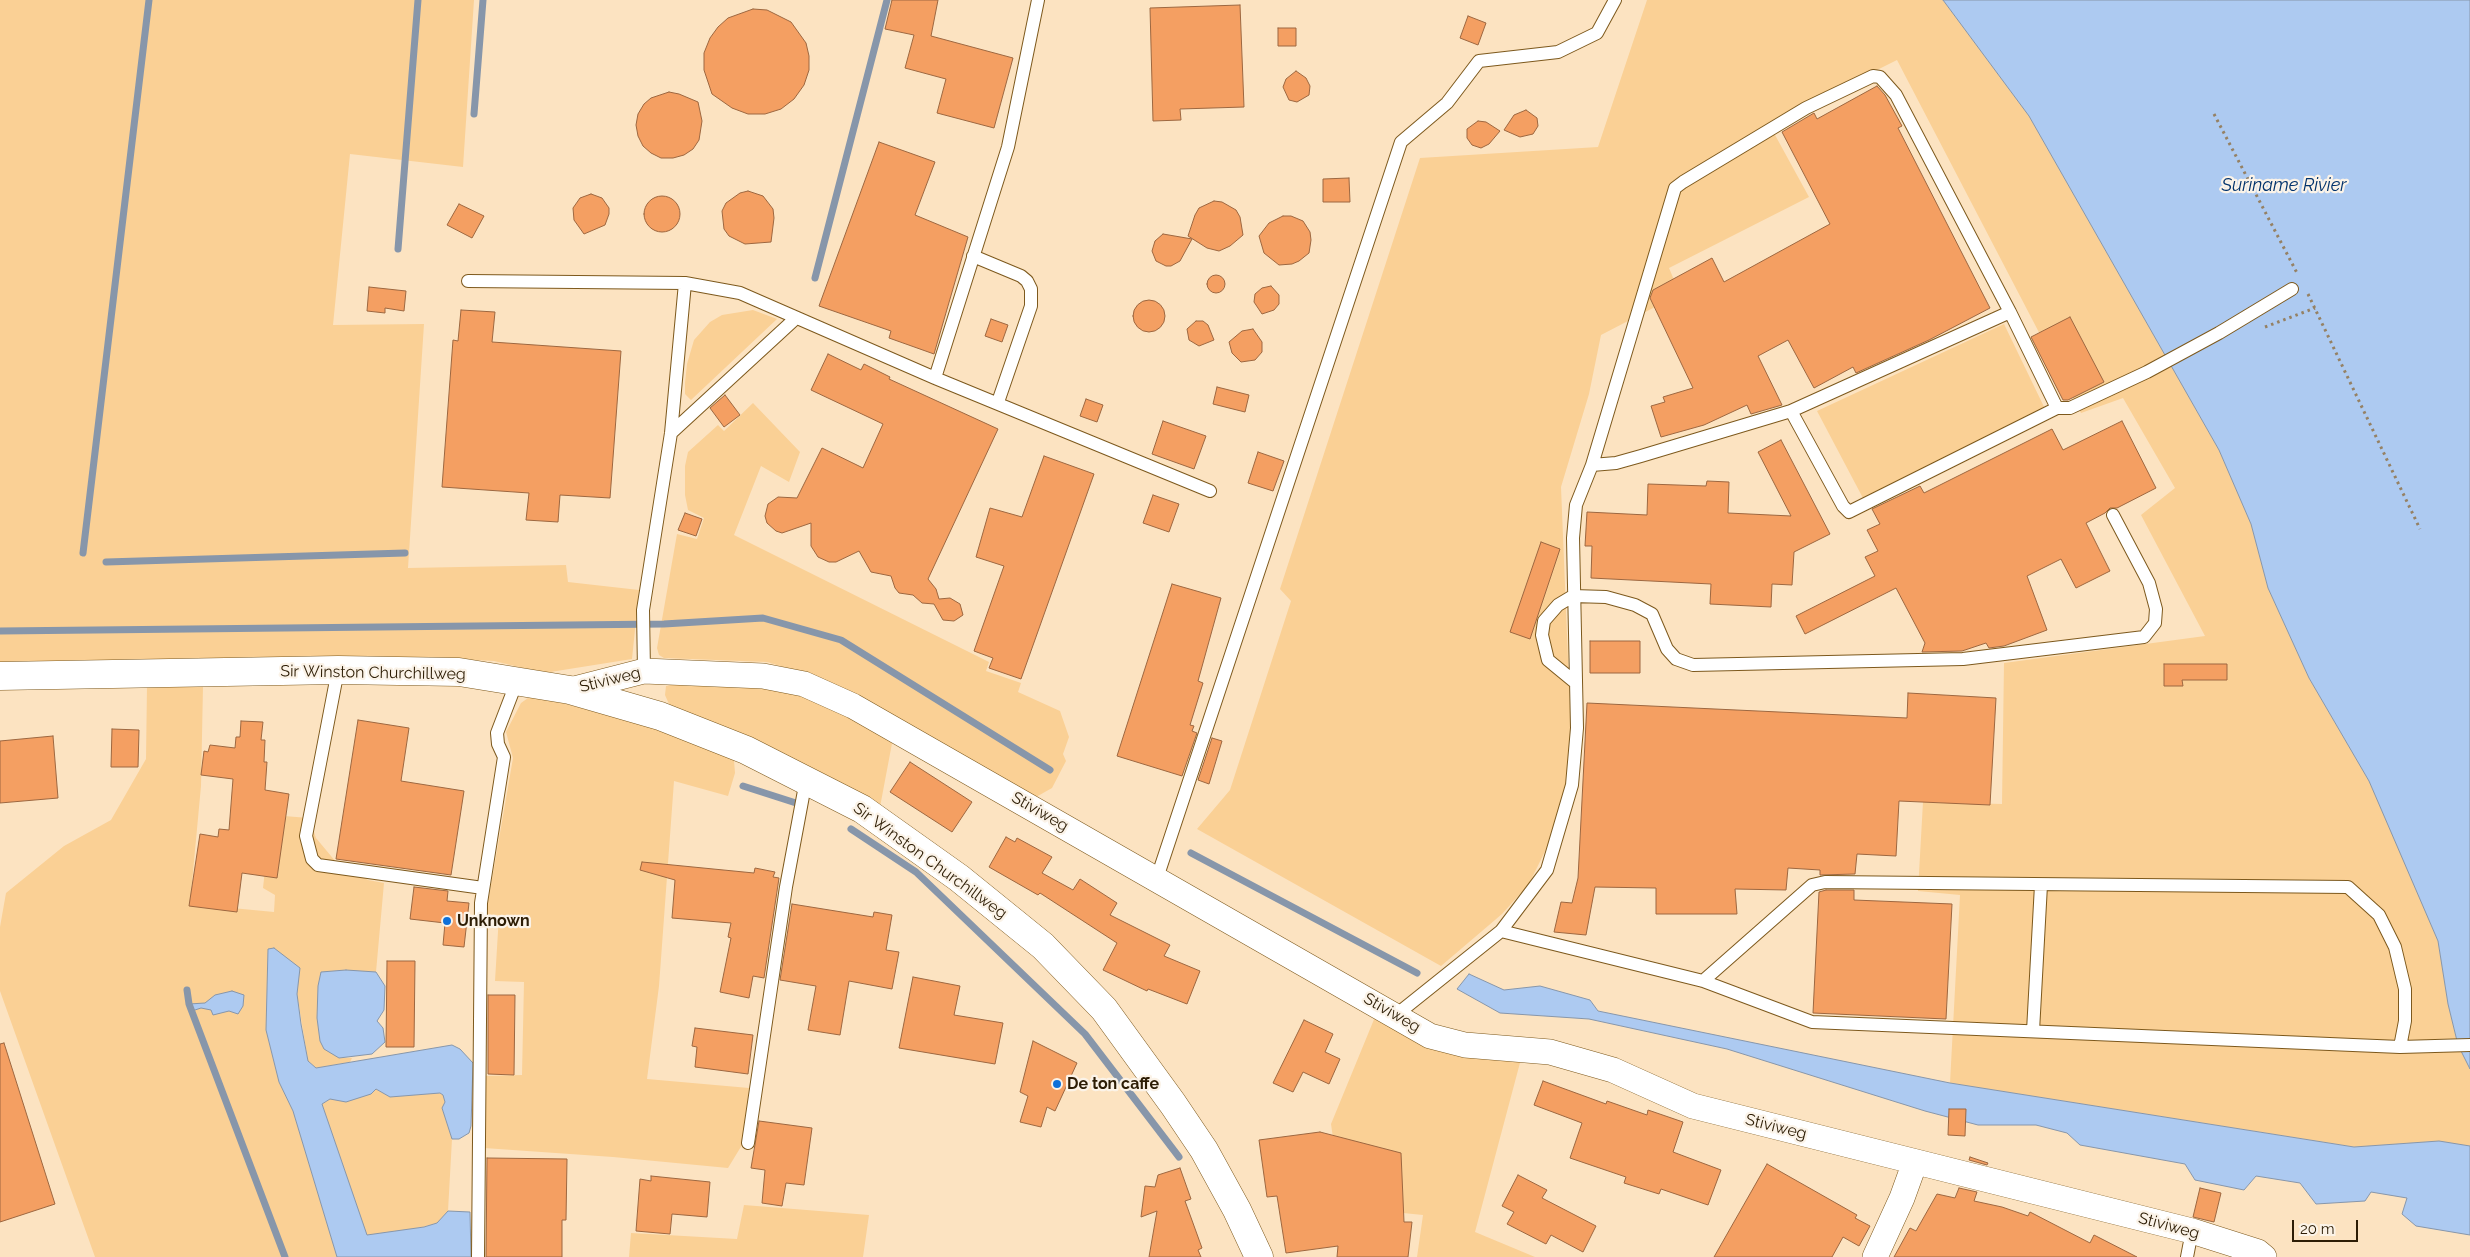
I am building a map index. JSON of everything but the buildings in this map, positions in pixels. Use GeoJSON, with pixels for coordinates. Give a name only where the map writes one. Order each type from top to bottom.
{"type":"FeatureCollection","features":[{"type":"Feature","properties":{"kind":"street","name":"Sir Winston Churchillweg"},"geometry":{"type":"LineString","coordinates":[[0,676],[338,670],[459,672],[570,690],[660,716],[746,750],[862,808],[959,878],[1042,946],[1104,1009],[1204,1150],[1237,1210],[1259,1257]]}},
{"type":"Feature","properties":{"kind":"street","name":"Stiviweg"},"geometry":{"type":"LineString","coordinates":[[570,690],[644,670],[763,676],[804,684],[853,706],[1430,1036],[1465,1045],[1550,1052],[1613,1070],[1693,1106],[2192,1231],[2258,1252],[2264,1257]]}},
{"type":"Feature","properties":{"kind":"street"},"geometry":{"type":"LineString","coordinates":[[1875,1257],[1902,1198],[1914,1162]]}},
{"type":"Feature","properties":{"kind":"lane"},"geometry":{"type":"LineString","coordinates":[[935,378],[1008,147],[1038,0]]}},
{"type":"Feature","properties":{"kind":"lane"},"geometry":{"type":"LineString","coordinates":[[1156,881],[1401,142],[1447,103],[1479,61],[1558,52],[1597,33],[1615,0]]}},
{"type":"Feature","properties":{"kind":"lane"},"geometry":{"type":"LineString","coordinates":[[1396,1015],[1501,931],[1546,870],[1572,786],[1577,728],[1573,596],[1573,538],[1576,505],[1592,465],[1676,188],[1806,108],[1873,76],[1880,77],[1896,96],[2010,312],[2058,408]]}},
{"type":"Feature","properties":{"kind":"lane"},"geometry":{"type":"LineString","coordinates":[[973,256],[1021,276],[1028,281],[1031,289],[1031,306],[998,402]]}},
{"type":"Feature","properties":{"kind":"lane"},"geometry":{"type":"LineString","coordinates":[[468,281],[685,283],[740,293],[935,378],[998,402],[1210,491]]}},
{"type":"Feature","properties":{"kind":"lane"},"geometry":{"type":"LineString","coordinates":[[644,670],[642,646],[643,610],[671,433],[685,283]]}},
{"type":"Feature","properties":{"kind":"lane"},"geometry":{"type":"LineString","coordinates":[[1792,410],[1848,512],[2058,408],[2070,408],[2147,372],[2220,334],[2296,286]]}},
{"type":"Feature","properties":{"kind":"lane"},"geometry":{"type":"LineString","coordinates":[[1592,465],[1616,463],[1792,410],[2010,312]]}},
{"type":"Feature","properties":{"kind":"lane"},"geometry":{"type":"LineString","coordinates":[[671,433],[796,318]]}},
{"type":"Feature","properties":{"kind":"lane"},"geometry":{"type":"LineString","coordinates":[[1576,683],[1548,660],[1542,635],[1544,621],[1558,605],[1573,596],[1606,597],[1635,605],[1652,614],[1666,649],[1676,659],[1693,665],[1963,659],[2127,641],[2144,637],[2155,624],[2156,609],[2149,583],[2113,515]]}},
{"type":"Feature","properties":{"kind":"lane"},"geometry":{"type":"LineString","coordinates":[[338,670],[306,836],[312,859],[318,865],[483,888]]}},
{"type":"Feature","properties":{"kind":"lane"},"geometry":{"type":"LineString","coordinates":[[478,1257],[481,903],[504,757],[498,744],[497,732],[517,682]]}},
{"type":"Feature","properties":{"kind":"lane"},"geometry":{"type":"LineString","coordinates":[[748,1143],[786,887],[806,780]]}},
{"type":"Feature","properties":{"kind":"lane"},"geometry":{"type":"LineString","coordinates":[[1704,981],[1812,885],[1825,882],[2348,887],[2379,915],[2395,947],[2405,989],[2405,1021],[2400,1047]]}},
{"type":"Feature","properties":{"kind":"lane"},"geometry":{"type":"LineString","coordinates":[[2034,1032],[2041,885]]}},
{"type":"Feature","properties":{"kind":"lane"},"geometry":{"type":"LineString","coordinates":[[1501,931],[1704,981],[1812,1022],[2400,1047],[2470,1045]]}},
{"type":"Feature","properties":{"kind":"lane"},"geometry":{"type":"LineString","coordinates":[[2187,1257],[2192,1231]]}},
{"type":"Feature","properties":{"kind":"path"},"geometry":{"type":"LineString","coordinates":[[2214,114],[2296,286]]}},
{"type":"Feature","properties":{"kind":"path"},"geometry":{"type":"LineString","coordinates":[[2306,291],[2420,529]]}},
{"type":"Feature","properties":{"kind":"shaded area"},"geometry":{"type":"Polygon","coordinates":[[[0,0],[474,0],[463,167],[350,154],[333,325],[424,324],[408,568],[566,565],[568,582],[639,590],[632,659],[544,673],[494,661],[457,659],[0,663],[0,0]]]}},
{"type":"Feature","properties":{"kind":"shaded area"},"geometry":{"type":"Polygon","coordinates":[[[1647,0],[1943,0],[2029,116],[2219,450],[2251,524],[2268,588],[2309,678],[2369,781],[2407,867],[2438,941],[2448,1004],[2458,1045],[2470,1069],[2470,1146],[2439,1141],[2355,1147],[1950,1083],[1960,895],[1918,891],[1923,802],[2002,804],[2004,663],[2205,636],[2141,515],[2175,488],[2123,398],[2081,413],[1897,60],[1769,124],[1809,197],[1669,268],[1680,294],[1601,335],[1589,394],[1561,487],[1571,733],[1565,790],[1550,841],[1529,884],[1502,914],[1441,966],[1197,829],[1230,790],[1291,601],[1280,589],[1420,158],[1598,147],[1647,0]]]}},
{"type":"Feature","properties":{"kind":"shaded area"},"geometry":{"type":"Polygon","coordinates":[[[753,310],[777,319],[691,400],[685,394],[685,383],[687,364],[694,340],[710,322],[722,315],[753,310]]]}},
{"type":"Feature","properties":{"kind":"shaded area"},"geometry":{"type":"Polygon","coordinates":[[[2004,324],[2046,411],[1864,500],[1817,411],[2004,324]]]}},
{"type":"Feature","properties":{"kind":"shaded area"},"geometry":{"type":"Polygon","coordinates":[[[753,403],[800,452],[789,482],[761,466],[734,535],[989,662],[986,671],[1021,683],[1018,692],[1060,711],[1069,737],[1063,754],[1066,761],[1052,788],[1036,797],[800,672],[767,662],[664,658],[659,655],[657,648],[677,534],[697,539],[704,518],[688,510],[685,495],[685,466],[688,452],[718,425],[724,431],[753,403]]]}},
{"type":"Feature","properties":{"kind":"shaded area"},"geometry":{"type":"Polygon","coordinates":[[[691,680],[792,691],[893,738],[880,807],[669,704],[665,695],[666,686],[691,680]]]}},
{"type":"Feature","properties":{"kind":"shaded area"},"geometry":{"type":"Polygon","coordinates":[[[147,686],[203,686],[201,786],[190,904],[274,912],[275,895],[263,888],[271,815],[309,818],[316,838],[336,862],[368,880],[384,883],[376,972],[322,972],[318,986],[317,1018],[320,1041],[339,1058],[352,1058],[350,1062],[316,1068],[308,1061],[297,994],[299,968],[268,949],[266,1030],[279,1082],[293,1111],[337,1257],[95,1257],[0,991],[0,927],[6,893],[64,846],[111,820],[146,759],[147,686]]]}},
{"type":"Feature","properties":{"kind":"shaded area"},"geometry":{"type":"Polygon","coordinates":[[[528,698],[562,703],[648,726],[734,760],[735,773],[728,796],[674,781],[659,986],[647,1079],[749,1088],[742,1145],[728,1168],[613,1157],[484,1148],[484,1076],[522,1075],[524,982],[495,981],[499,915],[486,914],[513,758],[506,732],[521,703],[528,698]]]}},
{"type":"Feature","properties":{"kind":"shaded area"},"geometry":{"type":"Polygon","coordinates":[[[1375,1017],[1521,1059],[1475,1232],[1535,1257],[1417,1257],[1423,1215],[1343,1207],[1331,1124],[1375,1017]]]}},
{"type":"Feature","properties":{"kind":"shaded area"},"geometry":{"type":"Polygon","coordinates":[[[376,1089],[390,1097],[439,1093],[443,1095],[445,1102],[442,1108],[452,1139],[448,1211],[437,1223],[367,1236],[322,1104],[330,1099],[376,1089]]]}},
{"type":"Feature","properties":{"kind":"shaded area"},"geometry":{"type":"Polygon","coordinates":[[[744,1205],[869,1215],[863,1257],[629,1257],[631,1233],[737,1239],[744,1205]]]}},
{"type":"Feature","properties":{"kind":"water","name":"Suriname Rivier"},"geometry":{"type":"Polygon","coordinates":[[[1943,0],[2470,0],[2470,1069],[2458,1045],[2448,1004],[2438,941],[2369,781],[2309,678],[2268,588],[2251,524],[2219,450],[2029,116],[1943,0]]]}},
{"type":"Feature","properties":{"kind":"water"},"geometry":{"type":"Polygon","coordinates":[[[274,948],[300,968],[297,994],[301,1024],[308,1061],[316,1068],[452,1045],[460,1049],[473,1063],[471,1126],[469,1133],[459,1139],[452,1139],[442,1108],[445,1102],[443,1095],[440,1093],[390,1097],[376,1089],[371,1094],[346,1102],[330,1099],[322,1104],[367,1235],[424,1227],[437,1223],[448,1211],[470,1212],[471,1257],[337,1257],[293,1111],[279,1082],[266,1030],[268,949],[274,948]]]}},
{"type":"Feature","properties":{"kind":"water"},"geometry":{"type":"Polygon","coordinates":[[[346,970],[376,972],[385,986],[384,1010],[377,1021],[383,1028],[385,1042],[372,1054],[339,1058],[324,1049],[320,1041],[317,1018],[318,986],[321,972],[346,970]]]}},
{"type":"Feature","properties":{"kind":"water"},"geometry":{"type":"Polygon","coordinates":[[[1469,974],[1504,990],[1540,986],[1590,1000],[1598,1011],[1950,1083],[2354,1147],[2439,1141],[2470,1146],[2470,1235],[2416,1226],[2402,1214],[2407,1198],[2371,1192],[2365,1201],[2316,1204],[2300,1183],[2256,1176],[2244,1190],[2195,1180],[2185,1164],[2080,1145],[2067,1133],[2036,1125],[1978,1125],[1925,1111],[1727,1049],[1589,1019],[1500,1013],[1457,989],[1469,974]]]}},
{"type":"Feature","properties":{"kind":"water"},"geometry":{"type":"Polygon","coordinates":[[[232,991],[244,995],[243,1006],[238,1014],[229,1011],[213,1015],[211,1010],[201,1008],[192,1011],[189,1004],[205,1003],[215,995],[232,991]]]}},
{"type":"Feature","properties":{"kind":"waterway"},"geometry":{"type":"LineString","coordinates":[[83,553],[149,0]]}},
{"type":"Feature","properties":{"kind":"waterway"},"geometry":{"type":"LineString","coordinates":[[398,249],[418,0]]}},
{"type":"Feature","properties":{"kind":"waterway"},"geometry":{"type":"LineString","coordinates":[[474,114],[483,0]]}},
{"type":"Feature","properties":{"kind":"waterway"},"geometry":{"type":"LineString","coordinates":[[815,278],[887,0]]}},
{"type":"Feature","properties":{"kind":"waterway"},"geometry":{"type":"LineString","coordinates":[[106,562],[405,553]]}},
{"type":"Feature","properties":{"kind":"waterway"},"geometry":{"type":"LineString","coordinates":[[0,631],[664,624],[763,618],[841,640],[1050,770]]}},
{"type":"Feature","properties":{"kind":"waterway"},"geometry":{"type":"LineString","coordinates":[[743,786],[796,803]]}},
{"type":"Feature","properties":{"kind":"waterway"},"geometry":{"type":"LineString","coordinates":[[851,829],[916,872],[1085,1034],[1179,1157]]}},
{"type":"Feature","properties":{"kind":"waterway"},"geometry":{"type":"LineString","coordinates":[[1191,853],[1417,973]]}},
{"type":"Feature","properties":{"kind":"waterway"},"geometry":{"type":"LineString","coordinates":[[187,990],[189,1004],[285,1257]]}},
{"type":"Feature","properties":{"kind":"place","name":"Unknown"},"geometry":{"type":"Point","coordinates":[447,921]}},
{"type":"Feature","properties":{"kind":"place","name":"De ton caffe"},"geometry":{"type":"Point","coordinates":[1057,1084]}}]}
